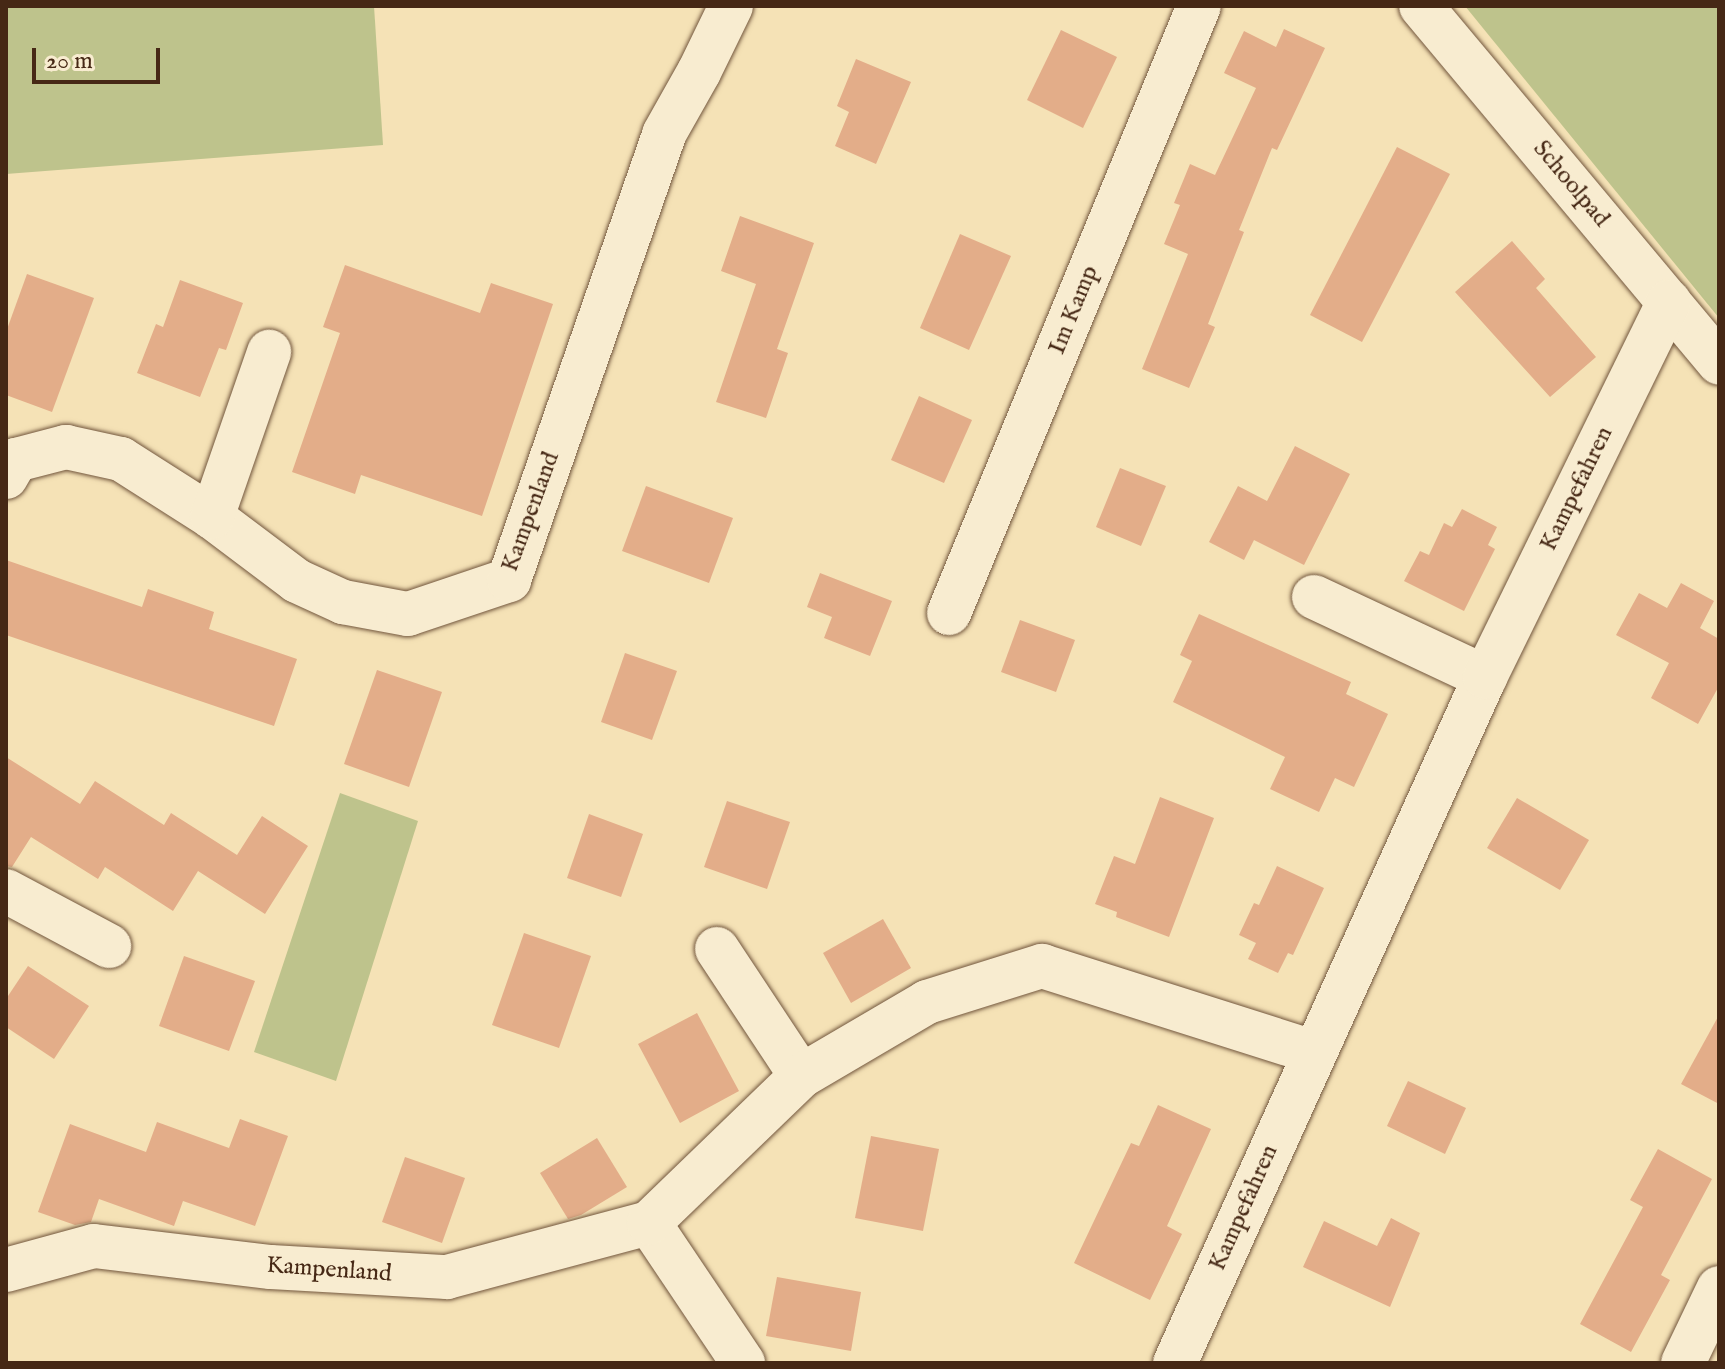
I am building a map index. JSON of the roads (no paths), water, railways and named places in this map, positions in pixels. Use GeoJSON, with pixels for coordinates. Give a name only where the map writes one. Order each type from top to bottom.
{"type":"FeatureCollection","features":[{"type":"Feature","properties":{"kind":"street","name":"Kampenland"},"geometry":{"type":"LineString","coordinates":[[6,477],[16,460],[66,447],[121,459],[212,517],[297,581],[343,602],[408,614],[509,580],[664,134],[731,6]]}},
{"type":"Feature","properties":{"kind":"street","name":"Im Kamp"},"geometry":{"type":"LineString","coordinates":[[949,613],[1199,6]]}},
{"type":"Feature","properties":{"kind":"street","name":"Schoolpad"},"geometry":{"type":"LineString","coordinates":[[1421,6],[1719,363]]}},
{"type":"Feature","properties":{"kind":"street","name":"Kampefahren"},"geometry":{"type":"LineString","coordinates":[[1175,1363],[1485,677],[1669,302]]}},
{"type":"Feature","properties":{"kind":"street"},"geometry":{"type":"LineString","coordinates":[[212,517],[269,352]]}},
{"type":"Feature","properties":{"kind":"street"},"geometry":{"type":"LineString","coordinates":[[1314,597],[1485,677]]}},
{"type":"Feature","properties":{"kind":"street"},"geometry":{"type":"LineString","coordinates":[[6,891],[109,946]]}},
{"type":"Feature","properties":{"kind":"street"},"geometry":{"type":"LineString","coordinates":[[717,949],[801,1076]]}},
{"type":"Feature","properties":{"kind":"street","name":"Kampenland"},"geometry":{"type":"LineString","coordinates":[[6,1270],[94,1246],[271,1267],[447,1277],[649,1223],[801,1076],[927,1002],[1042,966],[1313,1052]]}},
{"type":"Feature","properties":{"kind":"street"},"geometry":{"type":"LineString","coordinates":[[649,1223],[743,1363]]}},
{"type":"Feature","properties":{"kind":"street"},"geometry":{"type":"LineString","coordinates":[[1683,1363],[1719,1288]]}}]}
